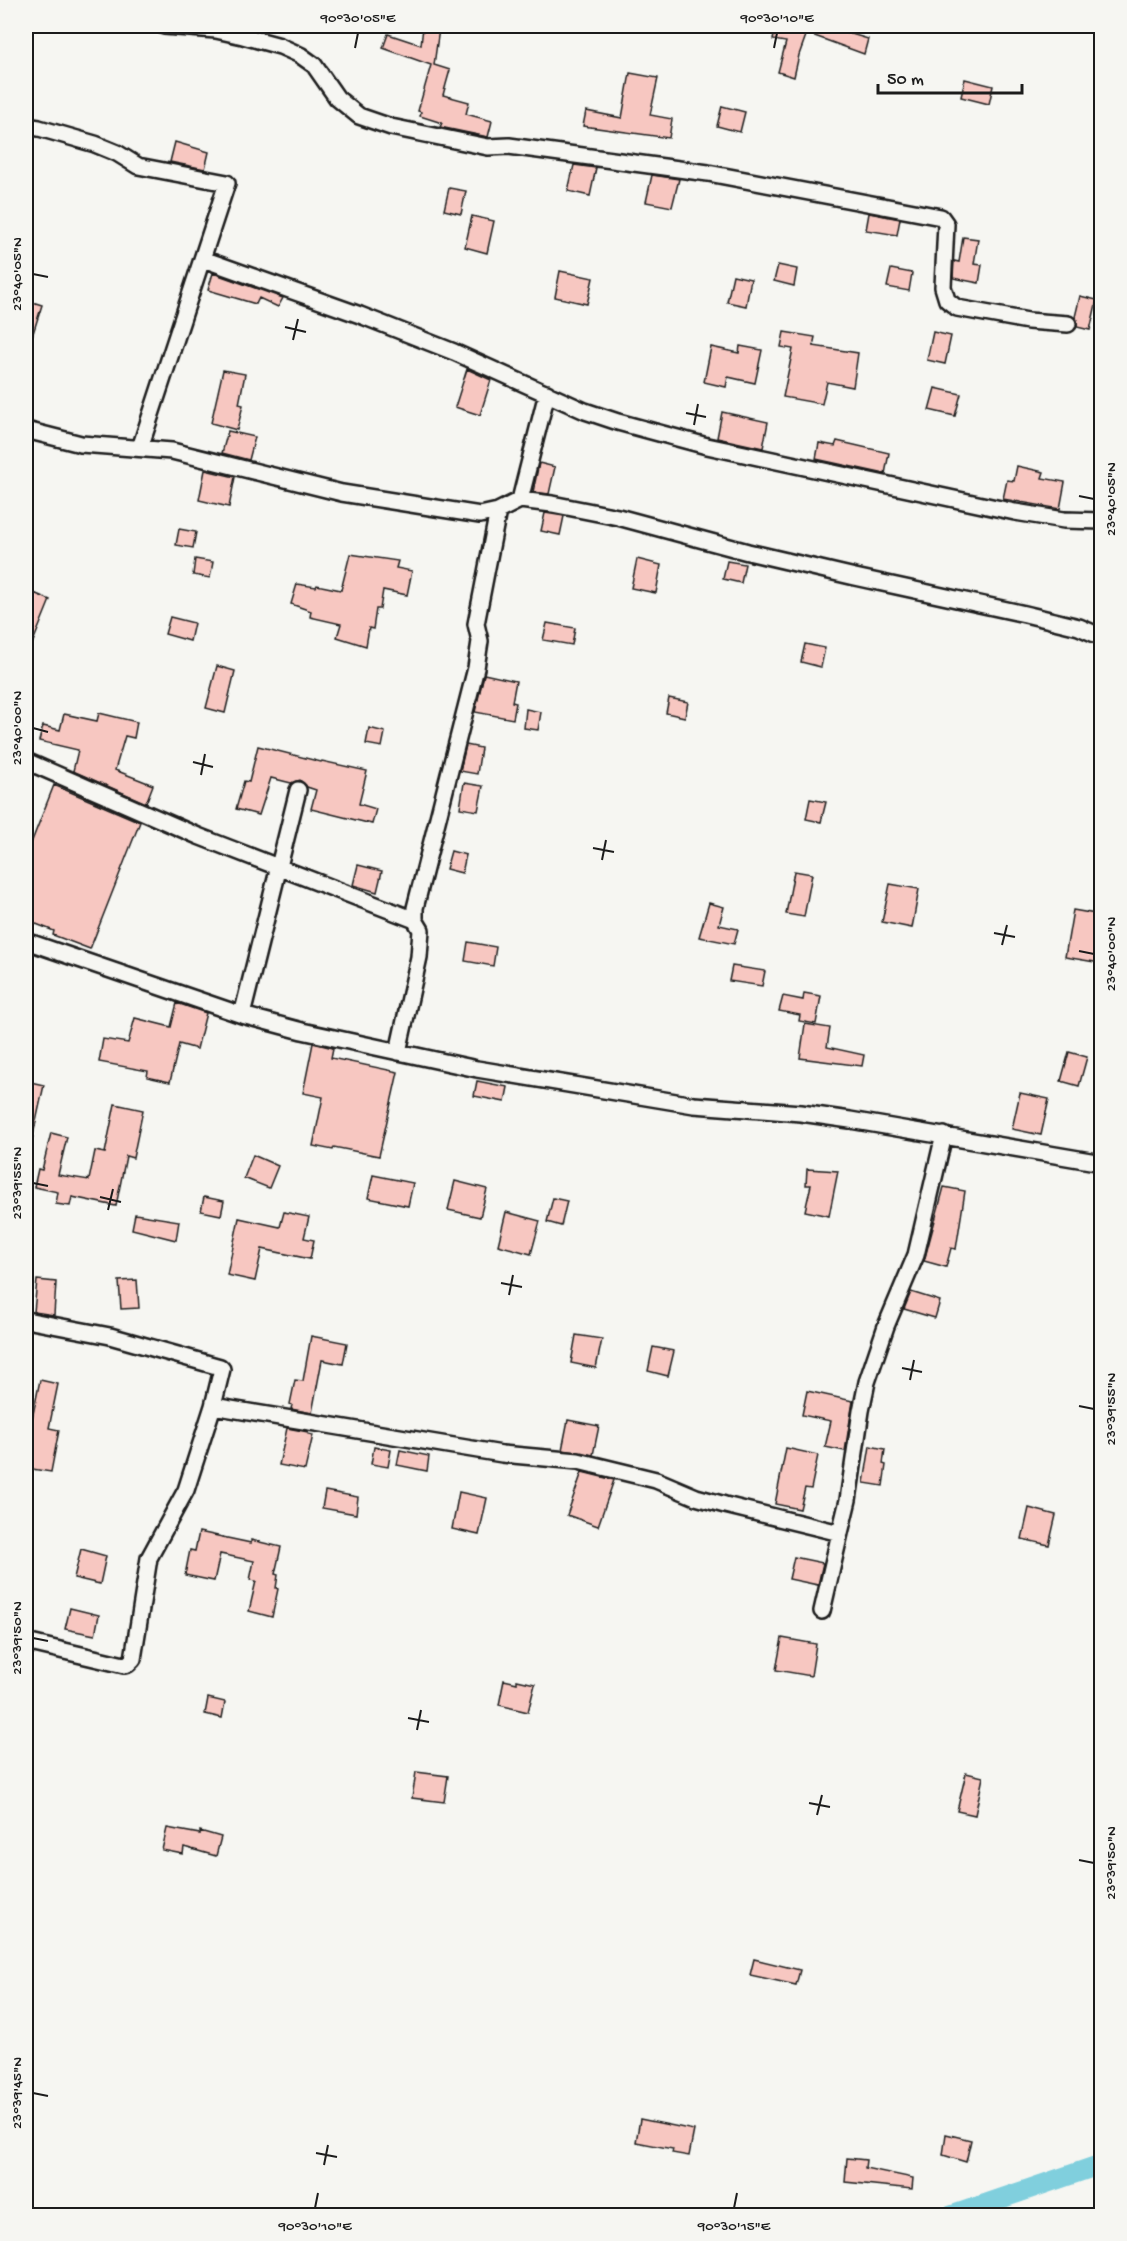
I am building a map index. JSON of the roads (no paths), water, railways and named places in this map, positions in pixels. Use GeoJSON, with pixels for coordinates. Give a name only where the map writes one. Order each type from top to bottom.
{"type":"FeatureCollection","features":[{"type":"Feature","properties":{"kind":"street"},"geometry":{"type":"LineString","coordinates":[[164,26],[216,30],[279,46],[300,55],[314,65],[337,98],[359,116],[391,127],[488,147],[510,146],[699,172],[941,217],[946,224],[943,287],[947,300],[957,308],[1028,321],[1068,324]]}},
{"type":"Feature","properties":{"kind":"street"},"geometry":{"type":"LineString","coordinates":[[26,126],[95,144],[138,165],[227,183],[140,448]]}},
{"type":"Feature","properties":{"kind":"street"},"geometry":{"type":"LineString","coordinates":[[203,259],[360,315],[454,352],[585,411],[618,423],[707,446],[1016,512],[1064,520],[1101,521]]}},
{"type":"Feature","properties":{"kind":"street"},"geometry":{"type":"LineString","coordinates":[[520,500],[547,393]]}},
{"type":"Feature","properties":{"kind":"street"},"geometry":{"type":"LineString","coordinates":[[26,430],[81,444],[172,451],[342,493],[480,515],[498,511],[520,500],[552,504],[618,517],[759,554],[1079,627],[1101,637]]}},
{"type":"Feature","properties":{"kind":"street"},"geometry":{"type":"LineString","coordinates":[[415,920],[415,908],[476,668],[480,641],[476,624],[498,511]]}},
{"type":"Feature","properties":{"kind":"street"},"geometry":{"type":"LineString","coordinates":[[26,761],[148,816],[415,920],[422,930],[419,957],[398,1052]]}},
{"type":"Feature","properties":{"kind":"street"},"geometry":{"type":"LineString","coordinates":[[242,1015],[298,790]]}},
{"type":"Feature","properties":{"kind":"street"},"geometry":{"type":"LineString","coordinates":[[26,941],[242,1015],[302,1031],[477,1069],[694,1105],[801,1113],[945,1135],[1101,1163]]}},
{"type":"Feature","properties":{"kind":"street"},"geometry":{"type":"LineString","coordinates":[[822,1611],[848,1500],[867,1382],[886,1326],[916,1255],[945,1135]]}},
{"type":"Feature","properties":{"kind":"street"},"geometry":{"type":"LineString","coordinates":[[26,1320],[110,1336],[220,1367],[222,1372],[186,1490],[149,1558],[133,1659],[123,1665],[26,1642]]}},
{"type":"Feature","properties":{"kind":"street"},"geometry":{"type":"LineString","coordinates":[[213,1406],[502,1454],[578,1461],[656,1480],[715,1503],[840,1533]]}},
{"type":"Feature","properties":{"kind":"waterway"},"geometry":{"type":"LineString","coordinates":[[950,2216],[1102,2164]]}}]}
